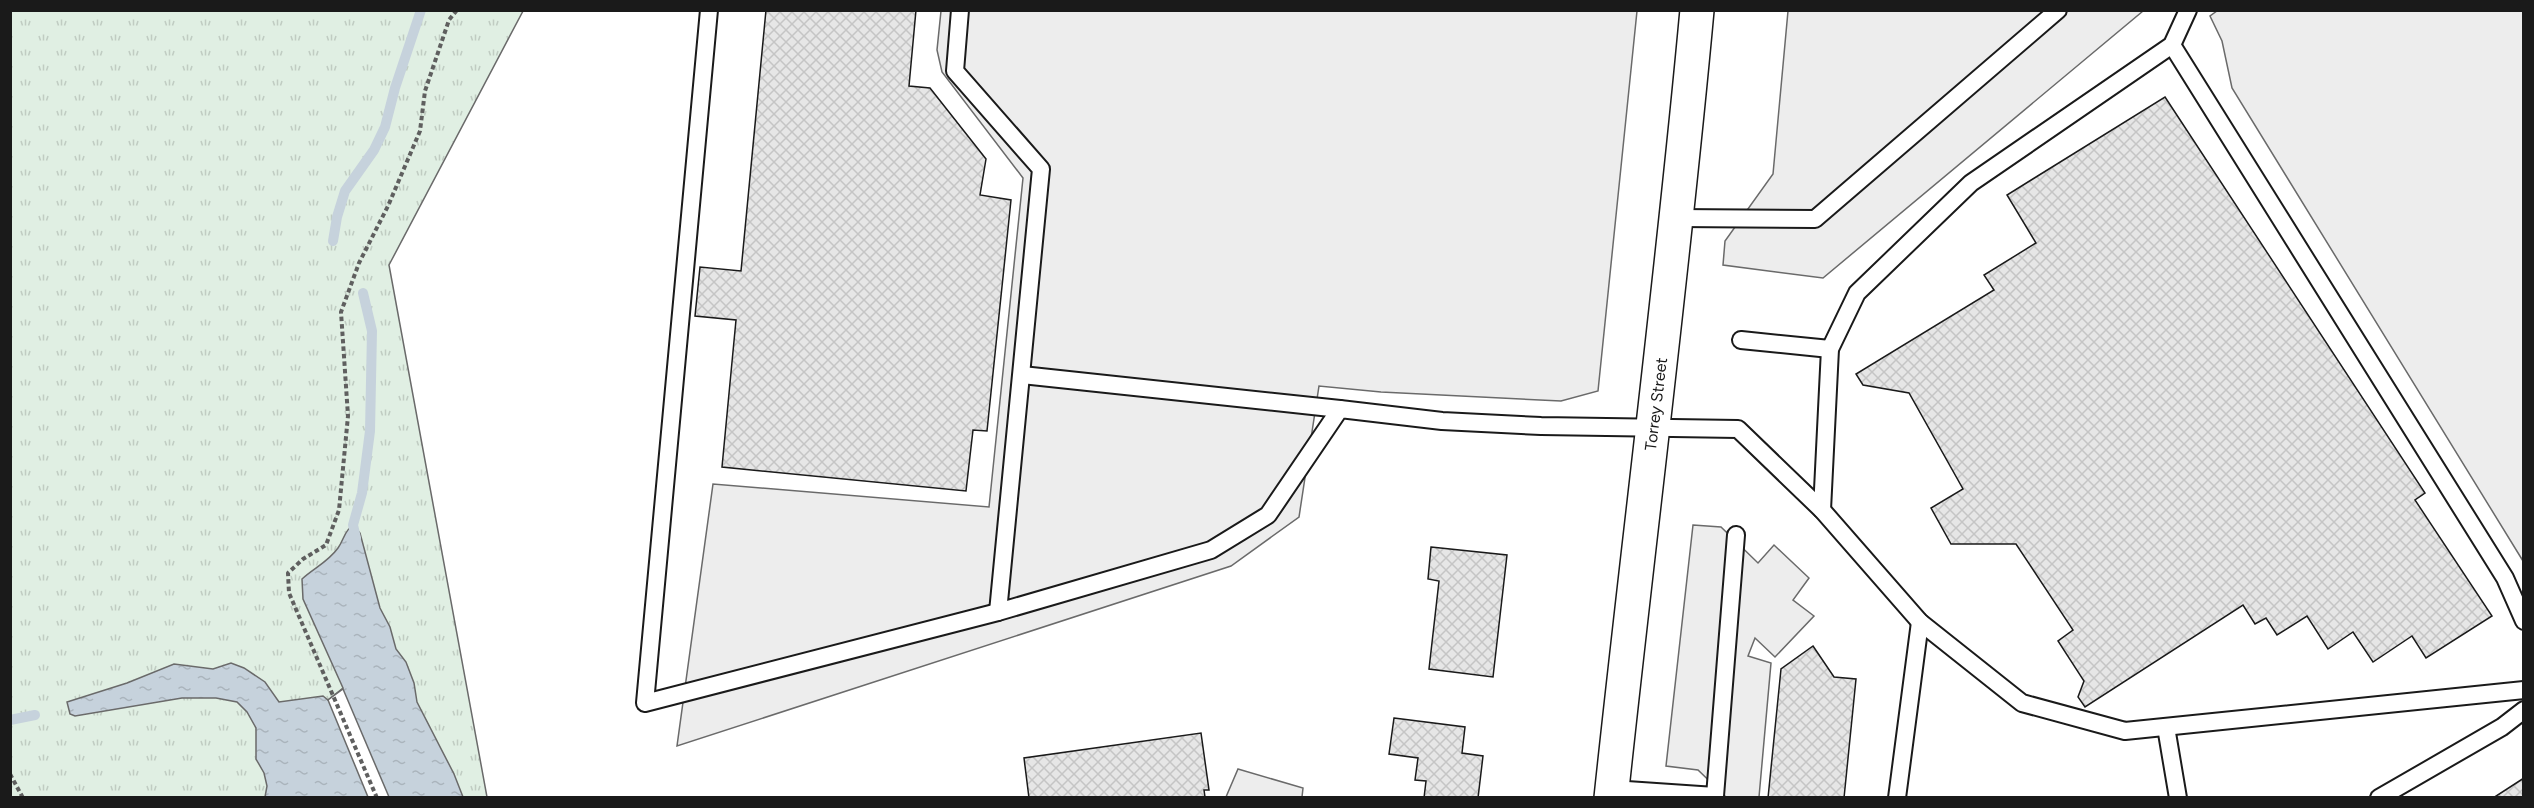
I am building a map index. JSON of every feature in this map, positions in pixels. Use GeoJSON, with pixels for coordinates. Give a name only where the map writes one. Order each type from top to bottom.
{"type":"FeatureCollection","features":[{"type":"Feature","properties":{"kind":"main road","name":"Torrey Street"},"geometry":{"type":"LineString","coordinates":[[1612,793],[1620,701],[1647,490],[1677,218],[1697,10]]}},
{"type":"Feature","properties":{"kind":"lane"},"geometry":{"type":"LineString","coordinates":[[709,10],[645,703],[998,612],[1211,550],[1268,515],[1340,409]]}},
{"type":"Feature","properties":{"kind":"lane"},"geometry":{"type":"LineString","coordinates":[[960,10],[955,71],[1041,170],[998,612]]}},
{"type":"Feature","properties":{"kind":"lane"},"geometry":{"type":"LineString","coordinates":[[1677,218],[1815,219],[2058,10]]}},
{"type":"Feature","properties":{"kind":"lane"},"geometry":{"type":"LineString","coordinates":[[1822,510],[1830,349],[1857,293],[1971,183],[2172,45],[2188,10]]}},
{"type":"Feature","properties":{"kind":"lane"},"geometry":{"type":"LineString","coordinates":[[2172,45],[2520,602],[2523,621]]}},
{"type":"Feature","properties":{"kind":"lane"},"geometry":{"type":"LineString","coordinates":[[1741,340],[1830,349]]}},
{"type":"Feature","properties":{"kind":"lane"},"geometry":{"type":"LineString","coordinates":[[1022,375],[1442,421],[1652,429],[1738,429],[1822,510],[1920,622],[2022,703],[2125,731],[2523,690]]}},
{"type":"Feature","properties":{"kind":"lane"},"geometry":{"type":"LineString","coordinates":[[1612,793],[1715,796],[1736,535]]}},
{"type":"Feature","properties":{"kind":"lane"},"geometry":{"type":"LineString","coordinates":[[1897,798],[1920,622]]}},
{"type":"Feature","properties":{"kind":"lane"},"geometry":{"type":"LineString","coordinates":[[2379,798],[2502,727],[2523,710]]}},
{"type":"Feature","properties":{"kind":"lane"},"geometry":{"type":"LineString","coordinates":[[2166,727],[2178,798]]}},
{"type":"Feature","properties":{"kind":"path"},"geometry":{"type":"LineString","coordinates":[[377,798],[289,592],[288,573],[303,559],[326,545],[339,510],[348,416],[341,312],[359,263],[388,206],[420,131],[425,91],[449,20],[458,10]]}},
{"type":"Feature","properties":{"kind":"path"},"geometry":{"type":"LineString","coordinates":[[10,774],[23,798]]}},
{"type":"Feature","properties":{"kind":"green space"},"geometry":{"type":"Polygon","coordinates":[[[10,11],[523,11],[389,265],[487,797],[11,797],[10,11]]]}},
{"type":"Feature","properties":{"kind":"shaded area"},"geometry":{"type":"Polygon","coordinates":[[[941,11],[1637,11],[1598,391],[1561,401],[1381,392],[1319,386],[1299,517],[1231,566],[677,746],[713,484],[989,507],[1023,178],[942,72],[937,50],[941,11]]]}},
{"type":"Feature","properties":{"kind":"shaded area"},"geometry":{"type":"Polygon","coordinates":[[[1788,11],[2143,11],[1823,278],[1723,265],[1725,241],[1773,174],[1788,11]]]}},
{"type":"Feature","properties":{"kind":"shaded area"},"geometry":{"type":"Polygon","coordinates":[[[2217,11],[2523,11],[2523,561],[2232,88],[2222,41],[2210,16],[2217,11]]]}},
{"type":"Feature","properties":{"kind":"shaded area"},"geometry":{"type":"Polygon","coordinates":[[[1693,525],[1721,527],[1758,563],[1774,545],[1809,578],[1793,600],[1814,616],[1775,657],[1755,638],[1748,656],[1771,663],[1759,797],[1726,797],[1698,770],[1666,766],[1693,525]]]}},
{"type":"Feature","properties":{"kind":"shaded area"},"geometry":{"type":"Polygon","coordinates":[[[1238,769],[1303,788],[1302,797],[1226,797],[1238,769]]]}},
{"type":"Feature","properties":{"kind":"water"},"geometry":{"type":"Polygon","coordinates":[[[353,525],[360,533],[380,608],[390,627],[396,649],[406,662],[414,683],[417,702],[454,774],[463,797],[265,797],[267,786],[264,773],[256,759],[256,728],[247,712],[237,702],[216,698],[182,698],[75,716],[70,714],[67,702],[127,683],[174,664],[213,669],[231,663],[244,668],[265,682],[279,702],[323,696],[328,700],[343,688],[303,599],[302,579],[334,553],[353,525]]]}},
{"type":"Feature","properties":{"kind":"pier"},"geometry":{"type":"Polygon","coordinates":[[[343,689],[389,797],[368,797],[328,700],[343,689]]]}},
{"type":"Feature","properties":{"kind":"building"},"geometry":{"type":"Polygon","coordinates":[[[766,10],[916,10],[909,86],[930,88],[986,159],[980,195],[1011,200],[987,431],[973,430],[966,491],[722,467],[736,320],[695,316],[700,267],[741,271],[766,10]]]}},
{"type":"Feature","properties":{"kind":"building"},"geometry":{"type":"Polygon","coordinates":[[[2165,97],[2425,493],[2415,500],[2492,616],[2426,658],[2412,636],[2373,662],[2353,632],[2328,649],[2307,616],[2277,635],[2266,618],[2255,624],[2243,605],[2085,707],[2078,697],[2084,681],[2058,641],[2073,630],[2016,544],[1951,544],[1931,508],[1963,489],[1909,393],[1863,385],[1856,374],[1994,290],[1984,275],[2036,243],[2007,195],[2165,97]]]}},
{"type":"Feature","properties":{"kind":"building"},"geometry":{"type":"Polygon","coordinates":[[[1431,547],[1507,555],[1493,677],[1429,669],[1439,581],[1428,579],[1431,547]]]}},
{"type":"Feature","properties":{"kind":"building"},"geometry":{"type":"Polygon","coordinates":[[[1813,646],[1834,677],[1856,679],[1844,798],[1768,798],[1781,669],[1813,646]]]}},
{"type":"Feature","properties":{"kind":"building"},"geometry":{"type":"Polygon","coordinates":[[[1394,718],[1465,727],[1462,753],[1483,756],[1478,798],[1424,798],[1426,781],[1415,780],[1418,758],[1389,754],[1394,718]]]}},
{"type":"Feature","properties":{"kind":"building"},"geometry":{"type":"Polygon","coordinates":[[[1201,733],[1209,790],[1204,790],[1205,797],[1029,798],[1024,758],[1201,733]]]}},
{"type":"Feature","properties":{"kind":"building"},"geometry":{"type":"Polygon","coordinates":[[[2524,778],[2524,798],[2493,798],[2524,778]]]}},
{"type":"Feature","properties":{"kind":"waterway"},"geometry":{"type":"LineString","coordinates":[[333,241],[345,191],[374,150],[385,127],[395,88],[421,10]]}},
{"type":"Feature","properties":{"kind":"waterway"},"geometry":{"type":"LineString","coordinates":[[356,538],[353,525],[362,493],[370,431],[372,331],[363,293]]}},
{"type":"Feature","properties":{"kind":"waterway"},"geometry":{"type":"LineString","coordinates":[[10,720],[35,715]]}}]}
